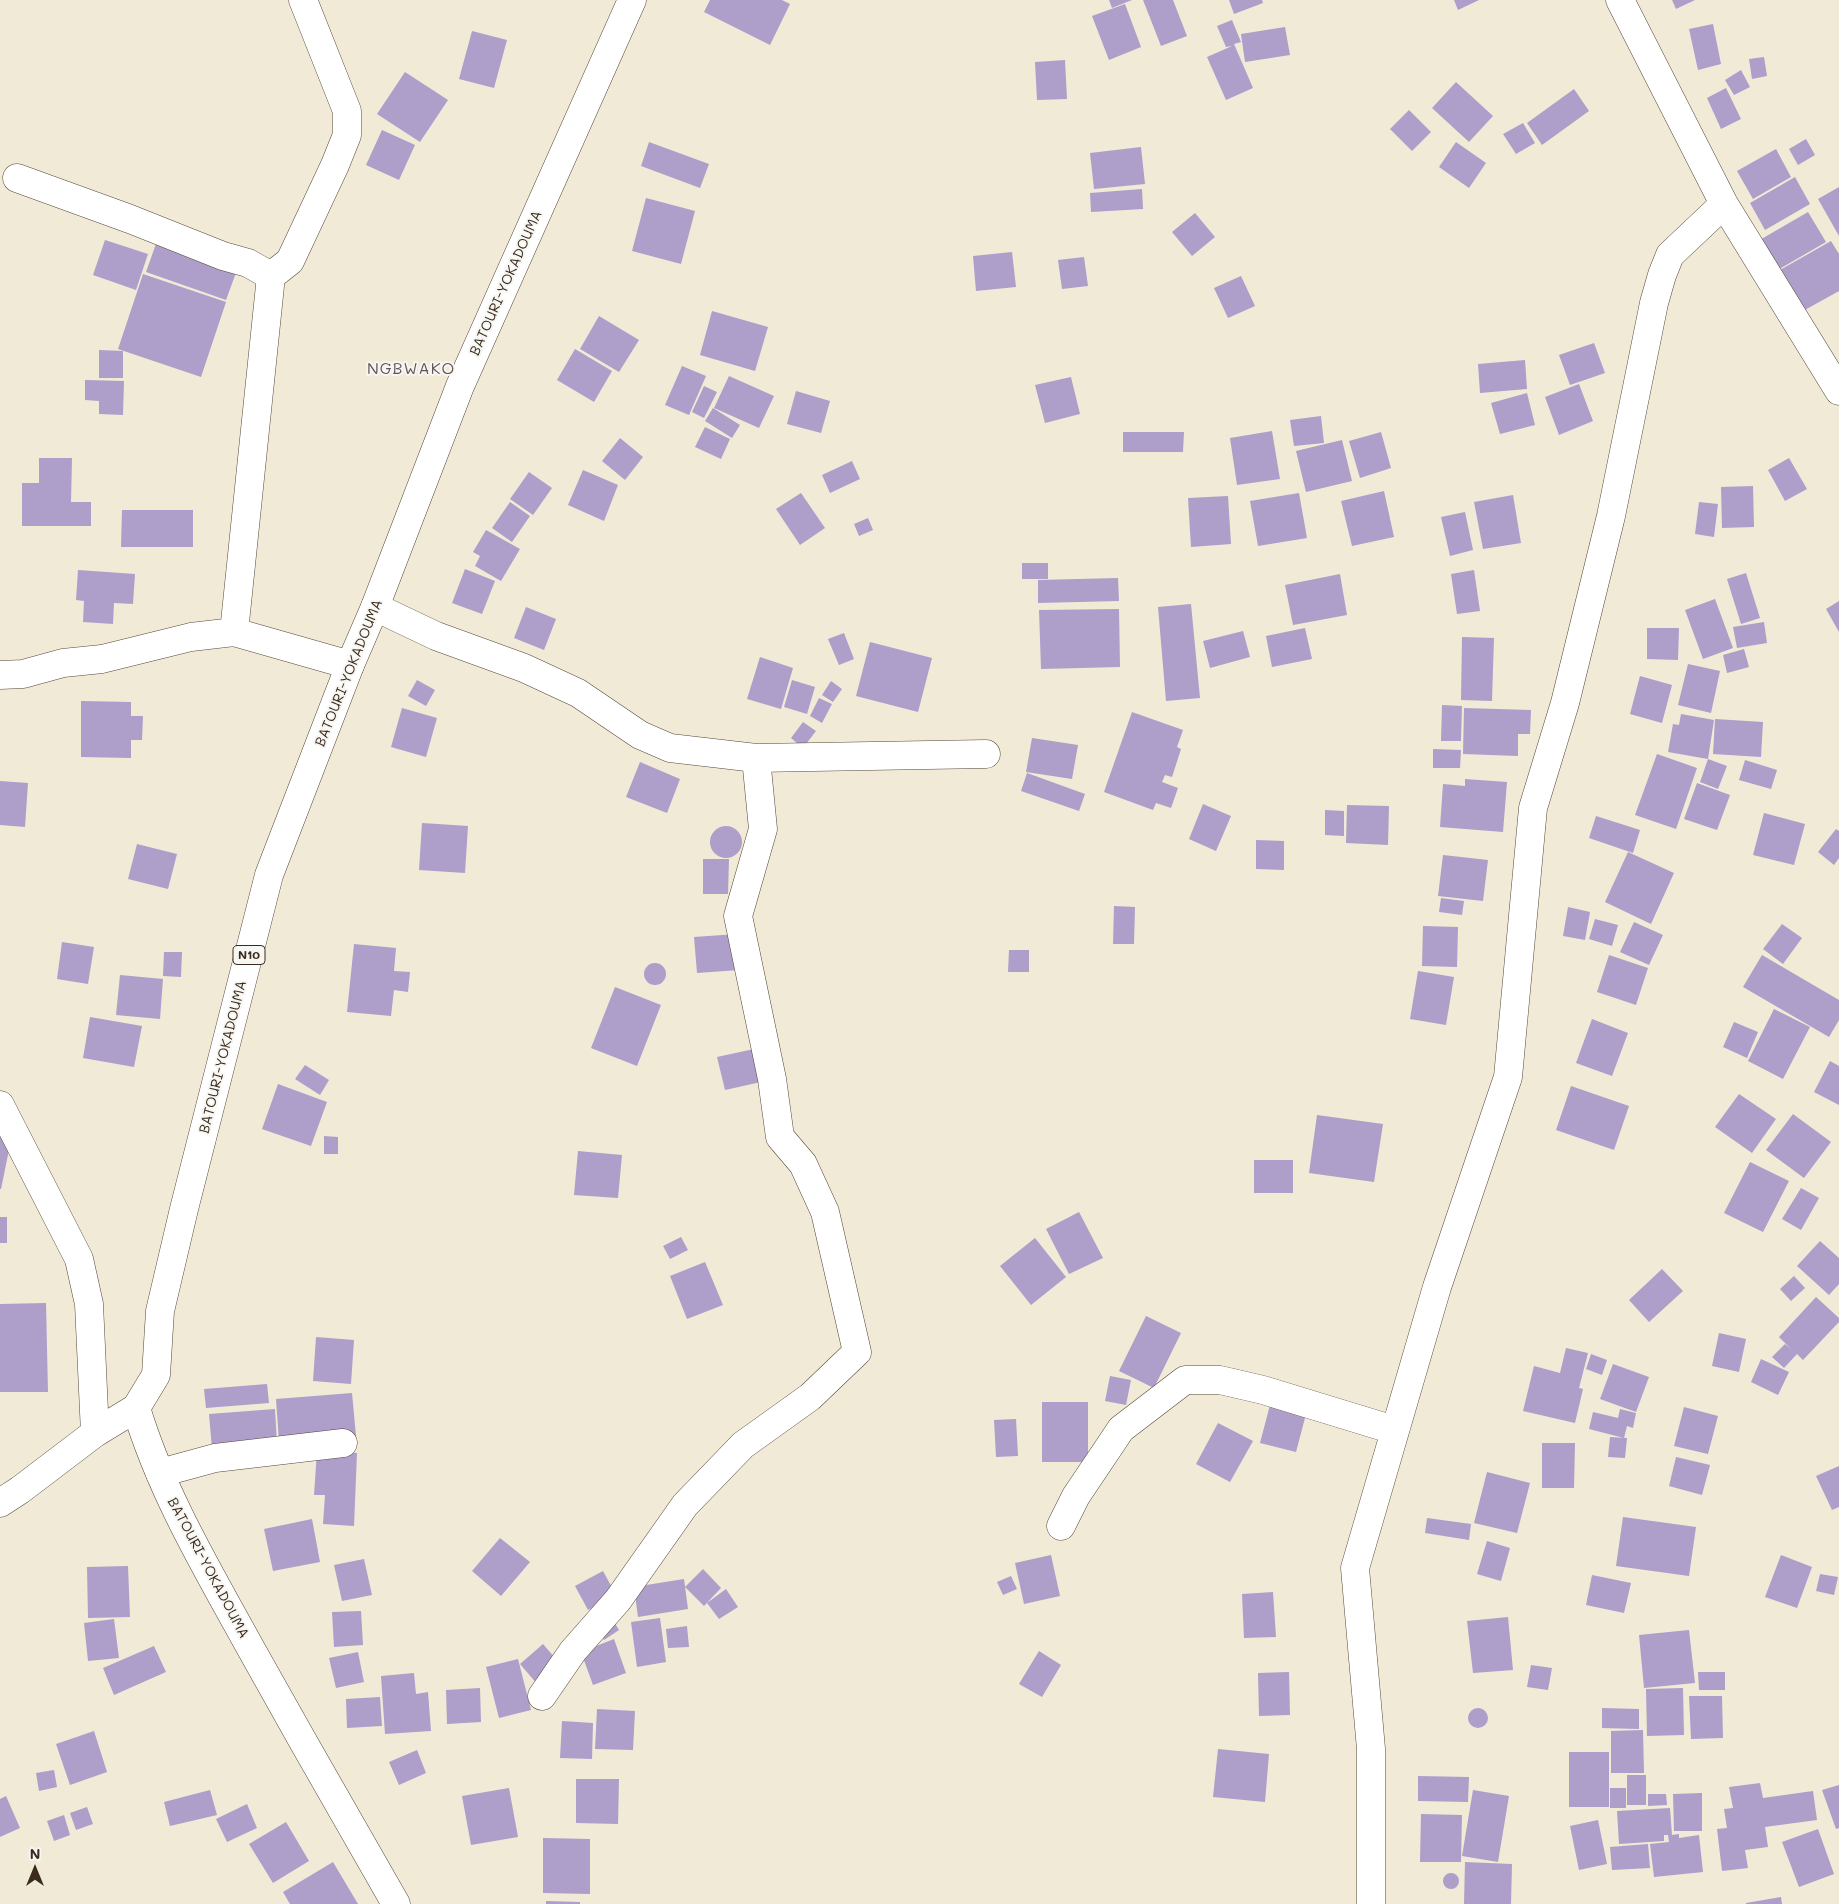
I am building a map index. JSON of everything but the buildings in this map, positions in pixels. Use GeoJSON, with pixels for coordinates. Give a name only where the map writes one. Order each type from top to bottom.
{"type":"FeatureCollection","features":[{"type":"Feature","properties":{"kind":"main road"},"geometry":{"type":"LineString","coordinates":[[234,632],[271,276],[290,261],[335,166],[347,134],[347,111],[303,0]]}},
{"type":"Feature","properties":{"kind":"main road","name":"BATOURI-YOKADOUMA"},"geometry":{"type":"LineString","coordinates":[[396,1904],[184,1529],[145,1437],[136,1408],[156,1375],[160,1311],[268,875],[350,665],[376,607],[460,386],[632,0]]}},
{"type":"Feature","properties":{"kind":"main road"},"geometry":{"type":"LineString","coordinates":[[1620,0],[1724,204],[1839,391]]}},
{"type":"Feature","properties":{"kind":"main road"},"geometry":{"type":"LineString","coordinates":[[17,178],[130,219],[223,256],[248,263],[271,276]]}},
{"type":"Feature","properties":{"kind":"main road"},"geometry":{"type":"LineString","coordinates":[[1371,1904],[1372,1748],[1355,1568],[1437,1287],[1508,1077],[1534,808],[1565,703],[1611,516],[1654,303],[1670,255],[1724,204]]}},
{"type":"Feature","properties":{"kind":"main road"},"geometry":{"type":"LineString","coordinates":[[376,607],[436,636],[524,668],[578,692],[640,735],[670,748],[756,758],[986,754]]}},
{"type":"Feature","properties":{"kind":"main road"},"geometry":{"type":"LineString","coordinates":[[0,675],[23,674],[63,662],[102,659],[191,637],[234,632],[350,665]]}},
{"type":"Feature","properties":{"kind":"main road"},"geometry":{"type":"LineString","coordinates":[[542,1696],[573,1651],[618,1600],[685,1505],[743,1445],[810,1397],[857,1352],[825,1212],[803,1164],[780,1137],[772,1079],[738,916],[763,829],[756,758]]}},
{"type":"Feature","properties":{"kind":"main road"},"geometry":{"type":"LineString","coordinates":[[0,1105],[79,1259],[89,1304],[95,1433]]}},
{"type":"Feature","properties":{"kind":"main road"},"geometry":{"type":"LineString","coordinates":[[1061,1526],[1076,1496],[1121,1428],[1185,1380],[1220,1380],[1263,1390],[1394,1430]]}},
{"type":"Feature","properties":{"kind":"main road"},"geometry":{"type":"LineString","coordinates":[[0,1503],[95,1433],[136,1408]]}},
{"type":"Feature","properties":{"kind":"main road"},"geometry":{"type":"LineString","coordinates":[[160,1473],[215,1458],[343,1443]]}},
{"type":"Feature","properties":{"kind":"district","name":"NGBWAKO"},"geometry":{"type":"Point","coordinates":[411,369]}}]}
